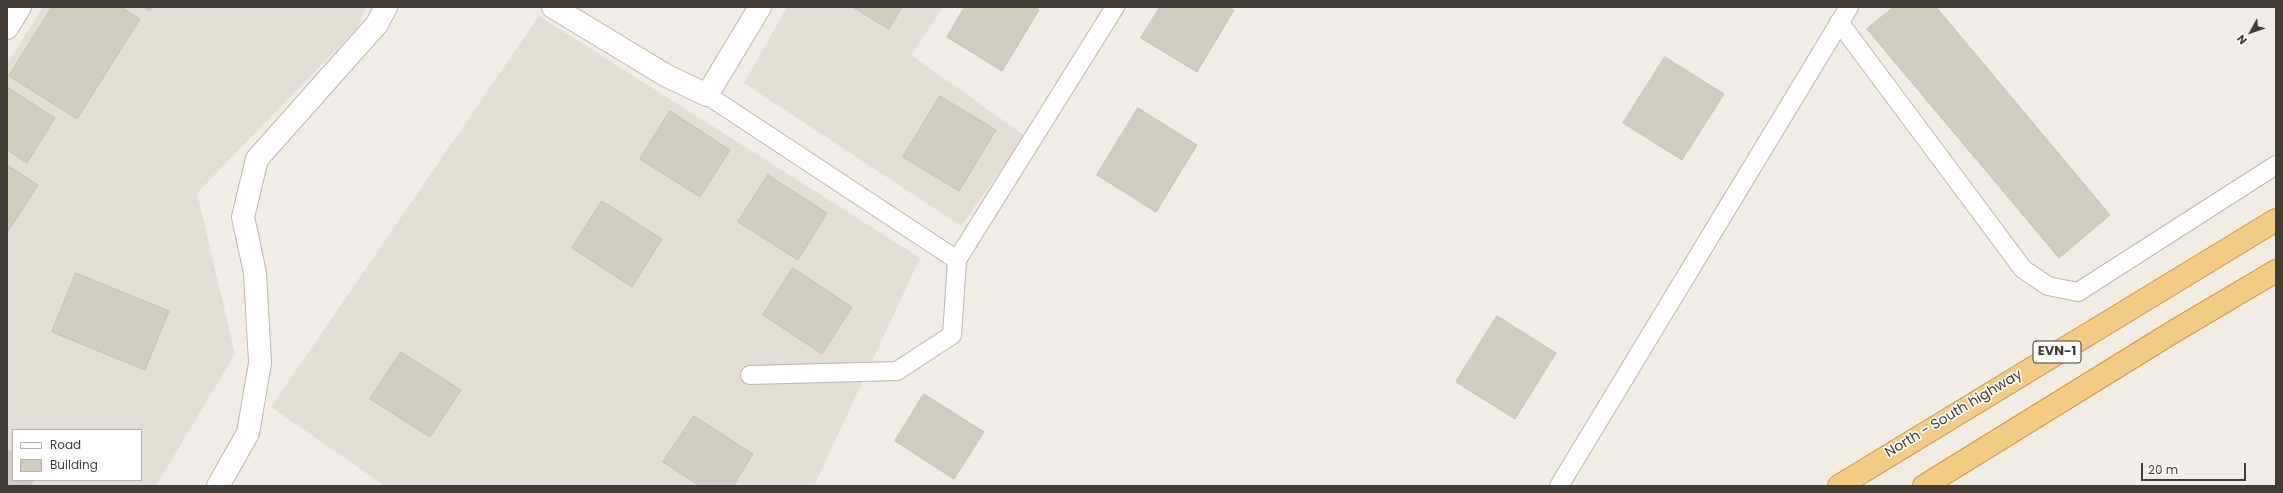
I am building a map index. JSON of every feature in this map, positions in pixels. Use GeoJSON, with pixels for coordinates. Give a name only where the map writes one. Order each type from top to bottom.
{"type":"FeatureCollection","features":[{"type":"Feature","properties":{"kind":"highway","name":"North - South highway"},"geometry":{"type":"LineString","coordinates":[[1839,486],[1914,438],[2276,220]]}},
{"type":"Feature","properties":{"kind":"highway"},"geometry":{"type":"LineString","coordinates":[[1924,486],[2172,332],[2276,271]]}},
{"type":"Feature","properties":{"kind":"street"},"geometry":{"type":"LineString","coordinates":[[7,28],[20,7]]}},
{"type":"Feature","properties":{"kind":"street"},"geometry":{"type":"LineString","coordinates":[[218,486],[248,433],[260,363],[255,272],[244,217],[257,159],[377,24],[386,7]]}},
{"type":"Feature","properties":{"kind":"street"},"geometry":{"type":"LineString","coordinates":[[553,7],[667,76],[707,95],[760,7]]}},
{"type":"Feature","properties":{"kind":"lane"},"geometry":{"type":"LineString","coordinates":[[750,375],[897,371],[952,335],[957,260],[1115,7]]}},
{"type":"Feature","properties":{"kind":"lane"},"geometry":{"type":"LineString","coordinates":[[1559,486],[1849,7]]}},
{"type":"Feature","properties":{"kind":"lane"},"geometry":{"type":"LineString","coordinates":[[1839,22],[2023,269],[2048,286],[2078,292],[2276,165]]}},
{"type":"Feature","properties":{"kind":"lane"},"geometry":{"type":"LineString","coordinates":[[707,95],[957,260]]}},
{"type":"Feature","properties":{"kind":"shaded area"},"geometry":{"type":"Polygon","coordinates":[[[43,7],[366,7],[357,28],[197,193],[235,354],[156,486],[7,486],[7,64],[43,7]]]}},
{"type":"Feature","properties":{"kind":"shaded area"},"geometry":{"type":"Polygon","coordinates":[[[787,7],[943,7],[911,55],[1025,136],[961,226],[744,83],[787,7]]]}},
{"type":"Feature","properties":{"kind":"shaded area"},"geometry":{"type":"Polygon","coordinates":[[[539,16],[920,258],[814,486],[385,486],[271,407],[539,16]]]}},
{"type":"Feature","properties":{"kind":"building"},"geometry":{"type":"Polygon","coordinates":[[[52,7],[121,7],[140,19],[77,119],[9,76],[52,7]]]}},
{"type":"Feature","properties":{"kind":"building"},"geometry":{"type":"Polygon","coordinates":[[[144,7],[152,7],[150,11],[144,7]]]}},
{"type":"Feature","properties":{"kind":"building"},"geometry":{"type":"Polygon","coordinates":[[[853,7],[902,7],[889,29],[853,7]]]}},
{"type":"Feature","properties":{"kind":"building"},"geometry":{"type":"Polygon","coordinates":[[[965,7],[1034,7],[1039,10],[1002,71],[947,37],[965,7]]]}},
{"type":"Feature","properties":{"kind":"building"},"geometry":{"type":"Polygon","coordinates":[[[1160,7],[1228,7],[1234,10],[1197,72],[1141,38],[1160,7]]]}},
{"type":"Feature","properties":{"kind":"building"},"geometry":{"type":"Polygon","coordinates":[[[1894,7],[1936,7],[2110,215],[2059,258],[1867,29],[1894,7]]]}},
{"type":"Feature","properties":{"kind":"building"},"geometry":{"type":"Polygon","coordinates":[[[1665,57],[1724,94],[1682,160],[1623,123],[1665,57]]]}},
{"type":"Feature","properties":{"kind":"building"},"geometry":{"type":"Polygon","coordinates":[[[7,87],[55,118],[27,163],[7,150],[7,87]]]}},
{"type":"Feature","properties":{"kind":"building"},"geometry":{"type":"Polygon","coordinates":[[[940,96],[996,130],[959,191],[903,157],[940,96]]]}},
{"type":"Feature","properties":{"kind":"building"},"geometry":{"type":"Polygon","coordinates":[[[1138,108],[1197,145],[1156,212],[1097,175],[1138,108]]]}},
{"type":"Feature","properties":{"kind":"building"},"geometry":{"type":"Polygon","coordinates":[[[670,111],[730,150],[700,197],[640,159],[670,111]]]}},
{"type":"Feature","properties":{"kind":"building"},"geometry":{"type":"Polygon","coordinates":[[[7,165],[38,185],[7,233],[7,165]]]}},
{"type":"Feature","properties":{"kind":"building"},"geometry":{"type":"Polygon","coordinates":[[[768,175],[827,213],[798,260],[738,222],[768,175]]]}},
{"type":"Feature","properties":{"kind":"building"},"geometry":{"type":"Polygon","coordinates":[[[602,201],[662,239],[632,287],[572,248],[602,201]]]}},
{"type":"Feature","properties":{"kind":"building"},"geometry":{"type":"Polygon","coordinates":[[[793,268],[852,307],[822,354],[763,315],[793,268]]]}},
{"type":"Feature","properties":{"kind":"building"},"geometry":{"type":"Polygon","coordinates":[[[76,273],[169,311],[145,370],[52,332],[76,273]]]}},
{"type":"Feature","properties":{"kind":"building"},"geometry":{"type":"Polygon","coordinates":[[[1497,316],[1556,353],[1515,419],[1456,382],[1497,316]]]}},
{"type":"Feature","properties":{"kind":"building"},"geometry":{"type":"Polygon","coordinates":[[[401,352],[461,390],[430,437],[370,399],[401,352]]]}},
{"type":"Feature","properties":{"kind":"building"},"geometry":{"type":"Polygon","coordinates":[[[924,394],[984,432],[954,479],[895,441],[924,394]]]}},
{"type":"Feature","properties":{"kind":"building"},"geometry":{"type":"Polygon","coordinates":[[[694,416],[753,454],[733,486],[700,486],[663,462],[694,416]]]}},
{"type":"Feature","properties":{"kind":"building"},"geometry":{"type":"Polygon","coordinates":[[[7,450],[12,452],[12,481],[33,481],[30,486],[7,486],[7,450]]]}}]}
